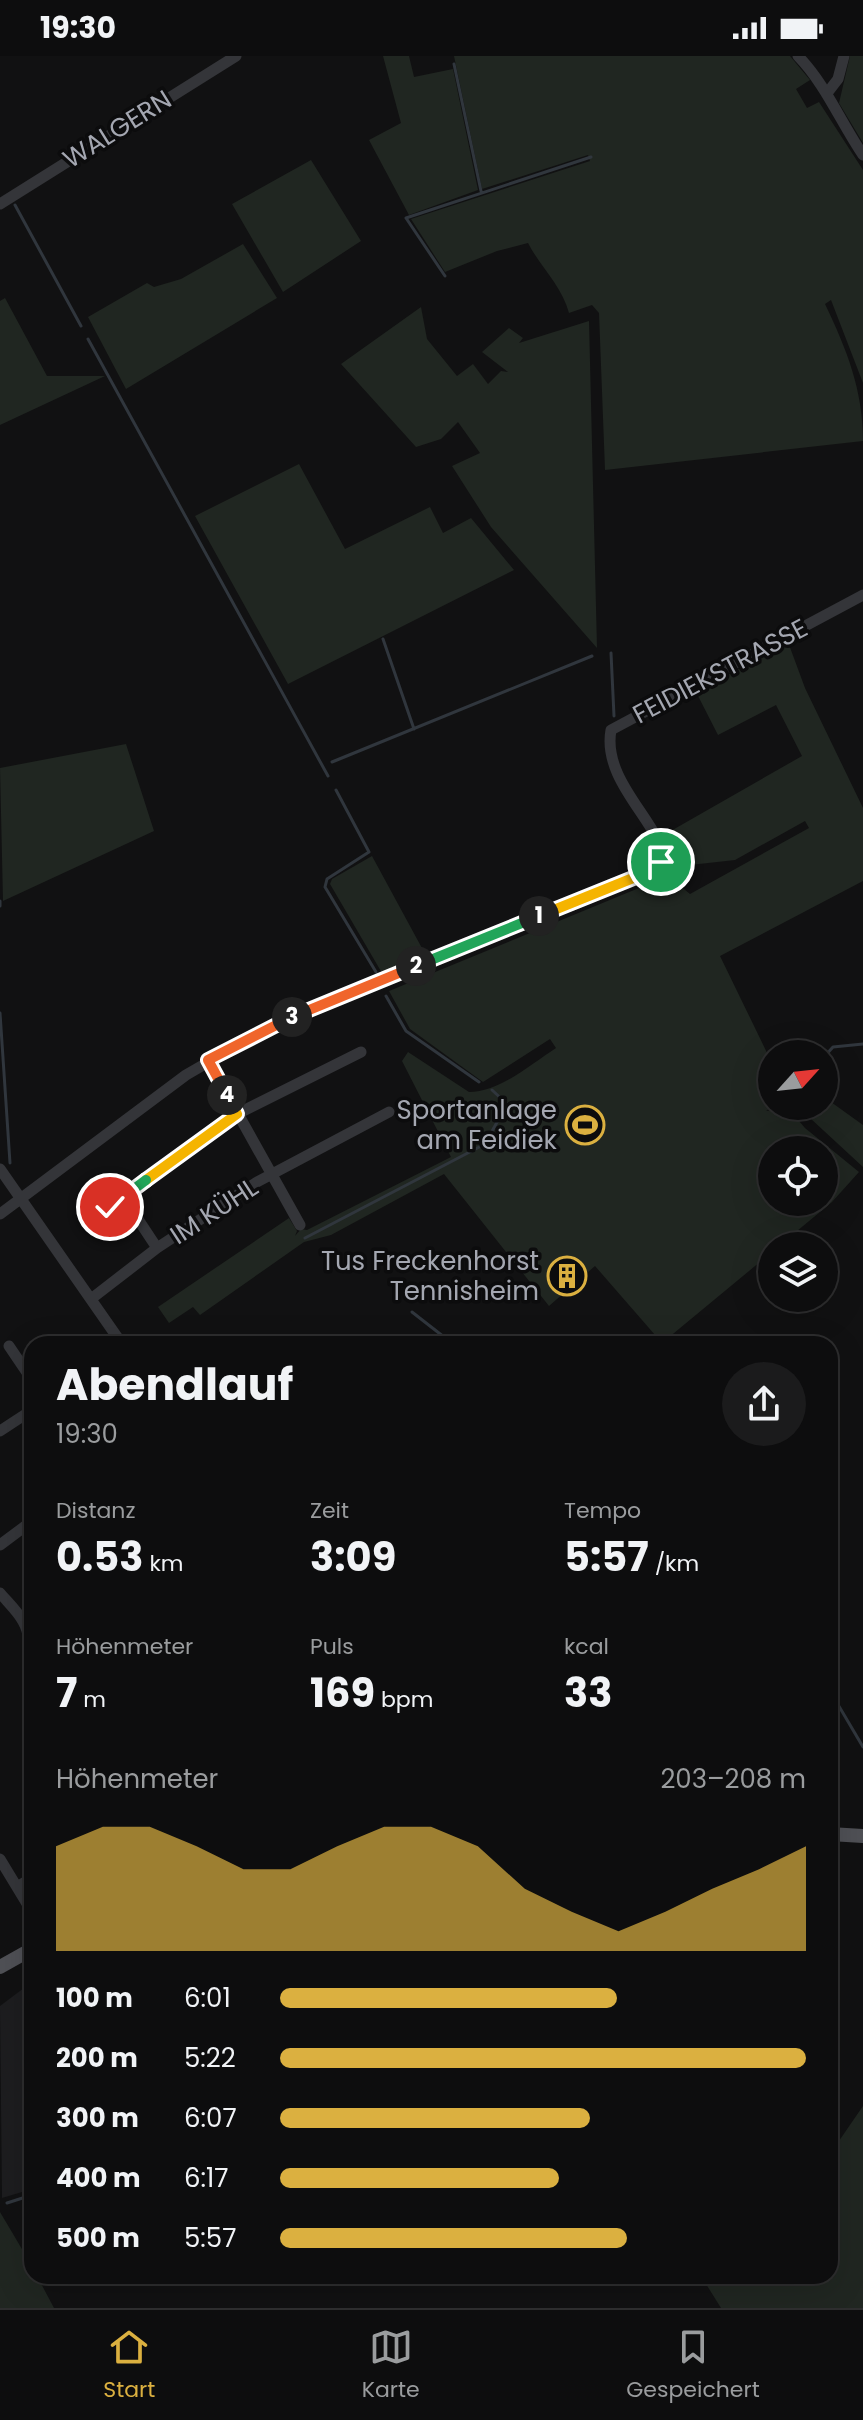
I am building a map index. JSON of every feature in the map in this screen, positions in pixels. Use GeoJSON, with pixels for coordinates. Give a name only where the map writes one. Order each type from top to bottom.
{"type":"FeatureCollection","features":[{"type":"Feature","properties":{"kind":"main road"},"geometry":{"type":"LineString","coordinates":[[838,1834],[863,1836]]}},
{"type":"Feature","properties":{"kind":"main road"},"geometry":{"type":"LineString","coordinates":[[0,1967],[24,1954]]}},
{"type":"Feature","properties":{"kind":"street","name":"WALGERN"},"geometry":{"type":"LineString","coordinates":[[0,204],[236,56]]}},
{"type":"Feature","properties":{"kind":"street"},"geometry":{"type":"LineString","coordinates":[[828,92],[838,79],[844,56]]}},
{"type":"Feature","properties":{"kind":"street"},"geometry":{"type":"LineString","coordinates":[[800,59],[828,92],[837,115],[863,155]]}},
{"type":"Feature","properties":{"kind":"street","name":"FEIDIEKSTRASSE"},"geometry":{"type":"LineString","coordinates":[[0,1214],[208,1060],[293,1016],[653,869],[661,862],[661,847],[618,780],[608,746],[611,730],[863,595]]}},
{"type":"Feature","properties":{"kind":"street"},"geometry":{"type":"LineString","coordinates":[[110,1207],[177,1154],[237,1114],[361,1052]]}},
{"type":"Feature","properties":{"kind":"street","name":"IM KÜHL"},"geometry":{"type":"LineString","coordinates":[[208,1060],[300,1225]]}},
{"type":"Feature","properties":{"kind":"street","name":"IM KÜHL"},"geometry":{"type":"LineString","coordinates":[[91,1299],[126,1275],[131,1267],[157,1248],[271,1175],[389,1112]]}},
{"type":"Feature","properties":{"kind":"street"},"geometry":{"type":"LineString","coordinates":[[0,1169],[116,1336]]}},
{"type":"Feature","properties":{"kind":"street","name":"IM KÜHL"},"geometry":{"type":"LineString","coordinates":[[124,1198],[157,1248]]}},
{"type":"Feature","properties":{"kind":"street"},"geometry":{"type":"LineString","coordinates":[[9,1346],[24,1368]]}},
{"type":"Feature","properties":{"kind":"street"},"geometry":{"type":"LineString","coordinates":[[0,1431],[24,1415]]}},
{"type":"Feature","properties":{"kind":"street"},"geometry":{"type":"LineString","coordinates":[[0,1545],[24,1527]]}},
{"type":"Feature","properties":{"kind":"street"},"geometry":{"type":"LineString","coordinates":[[0,1593],[24,1623]]}},
{"type":"Feature","properties":{"kind":"street"},"geometry":{"type":"LineString","coordinates":[[0,1859],[24,1899]]}},
{"type":"Feature","properties":{"kind":"street"},"geometry":{"type":"LineString","coordinates":[[17,1887],[24,1883]]}},
{"type":"Feature","properties":{"kind":"shaded area"},"geometry":{"type":"Polygon","coordinates":[[[383,56],[409,56],[414,77],[453,69],[478,190],[409,215],[369,140],[401,123],[383,56]]]}},
{"type":"Feature","properties":{"kind":"shaded area"},"geometry":{"type":"Polygon","coordinates":[[[454,56],[790,56],[810,80],[796,89],[807,108],[819,102],[863,170],[863,383],[831,300],[825,304],[857,387],[863,441],[605,470],[599,313],[592,305],[569,313],[561,294],[528,243],[497,251],[445,272],[411,219],[590,161],[588,155],[482,189],[454,56]]]}},
{"type":"Feature","properties":{"kind":"shaded area"},"geometry":{"type":"Polygon","coordinates":[[[850,56],[863,56],[863,143],[839,103],[850,56]]]}},
{"type":"Feature","properties":{"kind":"shaded area"},"geometry":{"type":"Polygon","coordinates":[[[311,160],[361,241],[283,292],[232,204],[311,160]]]}},
{"type":"Feature","properties":{"kind":"shaded area"},"geometry":{"type":"Polygon","coordinates":[[[243,244],[277,298],[126,389],[88,317],[147,283],[154,287],[181,279],[243,244]]]}},
{"type":"Feature","properties":{"kind":"shaded area"},"geometry":{"type":"Polygon","coordinates":[[[5,298],[47,376],[105,376],[0,425],[0,301],[5,298]]]}},
{"type":"Feature","properties":{"kind":"shaded area"},"geometry":{"type":"Polygon","coordinates":[[[421,307],[427,339],[457,376],[473,364],[488,384],[501,371],[508,372],[482,352],[509,328],[523,338],[519,343],[589,321],[597,648],[491,527],[452,466],[480,453],[458,422],[441,439],[416,447],[341,364],[421,307]]]}},
{"type":"Feature","properties":{"kind":"shaded area"},"geometry":{"type":"Polygon","coordinates":[[[299,464],[345,549],[430,507],[443,533],[471,518],[514,570],[288,684],[195,516],[299,464]]]}},
{"type":"Feature","properties":{"kind":"shaded area"},"geometry":{"type":"Polygon","coordinates":[[[788,642],[805,688],[863,808],[863,881],[720,956],[761,1040],[758,1040],[758,1120],[798,1120],[815,1136],[758,1136],[758,1216],[815,1216],[796,1232],[758,1232],[758,1264],[670,1336],[656,1336],[595,1266],[549,1306],[444,1174],[331,1235],[304,1242],[200,1315],[193,1307],[169,1323],[158,1307],[289,1218],[297,1231],[295,1236],[301,1229],[307,1230],[451,1157],[402,1061],[408,1052],[469,1092],[504,1082],[556,1048],[550,1039],[483,1082],[410,1029],[389,991],[668,876],[690,894],[809,828],[805,821],[735,860],[681,866],[662,836],[802,756],[776,705],[718,735],[696,692],[788,642]]]}},
{"type":"Feature","properties":{"kind":"shaded area"},"geometry":{"type":"Polygon","coordinates":[[[126,744],[154,831],[3,901],[0,768],[126,744]]]}},
{"type":"Feature","properties":{"kind":"shaded area"},"geometry":{"type":"Polygon","coordinates":[[[372,856],[423,950],[421,957],[382,973],[330,884],[332,879],[372,856]]]}},
{"type":"Feature","properties":{"kind":"shaded area"},"geometry":{"type":"Polygon","coordinates":[[[838,1107],[863,1125],[863,1167],[838,1144],[838,1136],[829,1136],[812,1120],[838,1120],[838,1107]]]}},
{"type":"Feature","properties":{"kind":"shaded area"},"geometry":{"type":"Polygon","coordinates":[[[838,1155],[859,1172],[838,1195],[838,1155]]]}},
{"type":"Feature","properties":{"kind":"shaded area"},"geometry":{"type":"Polygon","coordinates":[[[24,1988],[24,2191],[2,2198],[0,2006],[24,1988]]]}},
{"type":"Feature","properties":{"kind":"shaded area"},"geometry":{"type":"Polygon","coordinates":[[[863,2106],[863,2308],[721,2308],[706,2284],[838,2284],[838,2142],[863,2106]]]}},
{"type":"Feature","properties":{"kind":"shaded area"},"geometry":{"type":"Polygon","coordinates":[[[0,2212],[24,2252],[24,2284],[41,2284],[54,2308],[0,2308],[0,2212]]]}},
{"type":"Feature","properties":{"kind":"waterway"},"geometry":{"type":"LineString","coordinates":[[454,64],[481,191]]}},
{"type":"Feature","properties":{"kind":"waterway"},"geometry":{"type":"LineString","coordinates":[[445,276],[406,218],[591,157]]}},
{"type":"Feature","properties":{"kind":"waterway"},"geometry":{"type":"LineString","coordinates":[[15,205],[81,326]]}},
{"type":"Feature","properties":{"kind":"waterway"},"geometry":{"type":"LineString","coordinates":[[88,339],[328,776]]}},
{"type":"Feature","properties":{"kind":"waterway"},"geometry":{"type":"LineString","coordinates":[[383,639],[414,729]]}},
{"type":"Feature","properties":{"kind":"waterway"},"geometry":{"type":"LineString","coordinates":[[611,653],[614,716]]}},
{"type":"Feature","properties":{"kind":"waterway"},"geometry":{"type":"LineString","coordinates":[[332,762],[592,656]]}},
{"type":"Feature","properties":{"kind":"waterway"},"geometry":{"type":"LineString","coordinates":[[336,790],[369,852],[327,879],[325,887],[376,972]]}},
{"type":"Feature","properties":{"kind":"waterway"},"geometry":{"type":"LineString","coordinates":[[0,901],[0,906]]}},
{"type":"Feature","properties":{"kind":"waterway"},"geometry":{"type":"LineString","coordinates":[[386,996],[406,1031],[479,1082]]}},
{"type":"Feature","properties":{"kind":"waterway"},"geometry":{"type":"LineString","coordinates":[[0,1013],[10,1163]]}},
{"type":"Feature","properties":{"kind":"waterway"},"geometry":{"type":"LineString","coordinates":[[838,1046],[863,1044]]}},
{"type":"Feature","properties":{"kind":"waterway"},"geometry":{"type":"LineString","coordinates":[[305,1238],[485,1144],[507,1104],[492,1090]]}},
{"type":"Feature","properties":{"kind":"waterway"},"geometry":{"type":"LineString","coordinates":[[412,1312],[443,1336]]}},
{"type":"Feature","properties":{"kind":"waterway"},"geometry":{"type":"LineString","coordinates":[[838,1705],[863,1747]]}},
{"type":"Feature","properties":{"kind":"waterway"},"geometry":{"type":"LineString","coordinates":[[7,2203],[24,2198]]}},
{"type":"Feature","properties":{"kind":"place","name":"Sportanlage am Feidiek"},"geometry":{"type":"Point","coordinates":[585,1125]}},
{"type":"Feature","properties":{"kind":"place","name":"Tus Freckenhorst Tennisheim"},"geometry":{"type":"Point","coordinates":[567,1276]}},
{"type":"Feature","properties":{"kind":"route"},"geometry":{"type":"LineString","coordinates":[[110,1207],[177,1154],[237,1114],[208,1060],[269,1027],[648,872],[661,862]]}}]}
